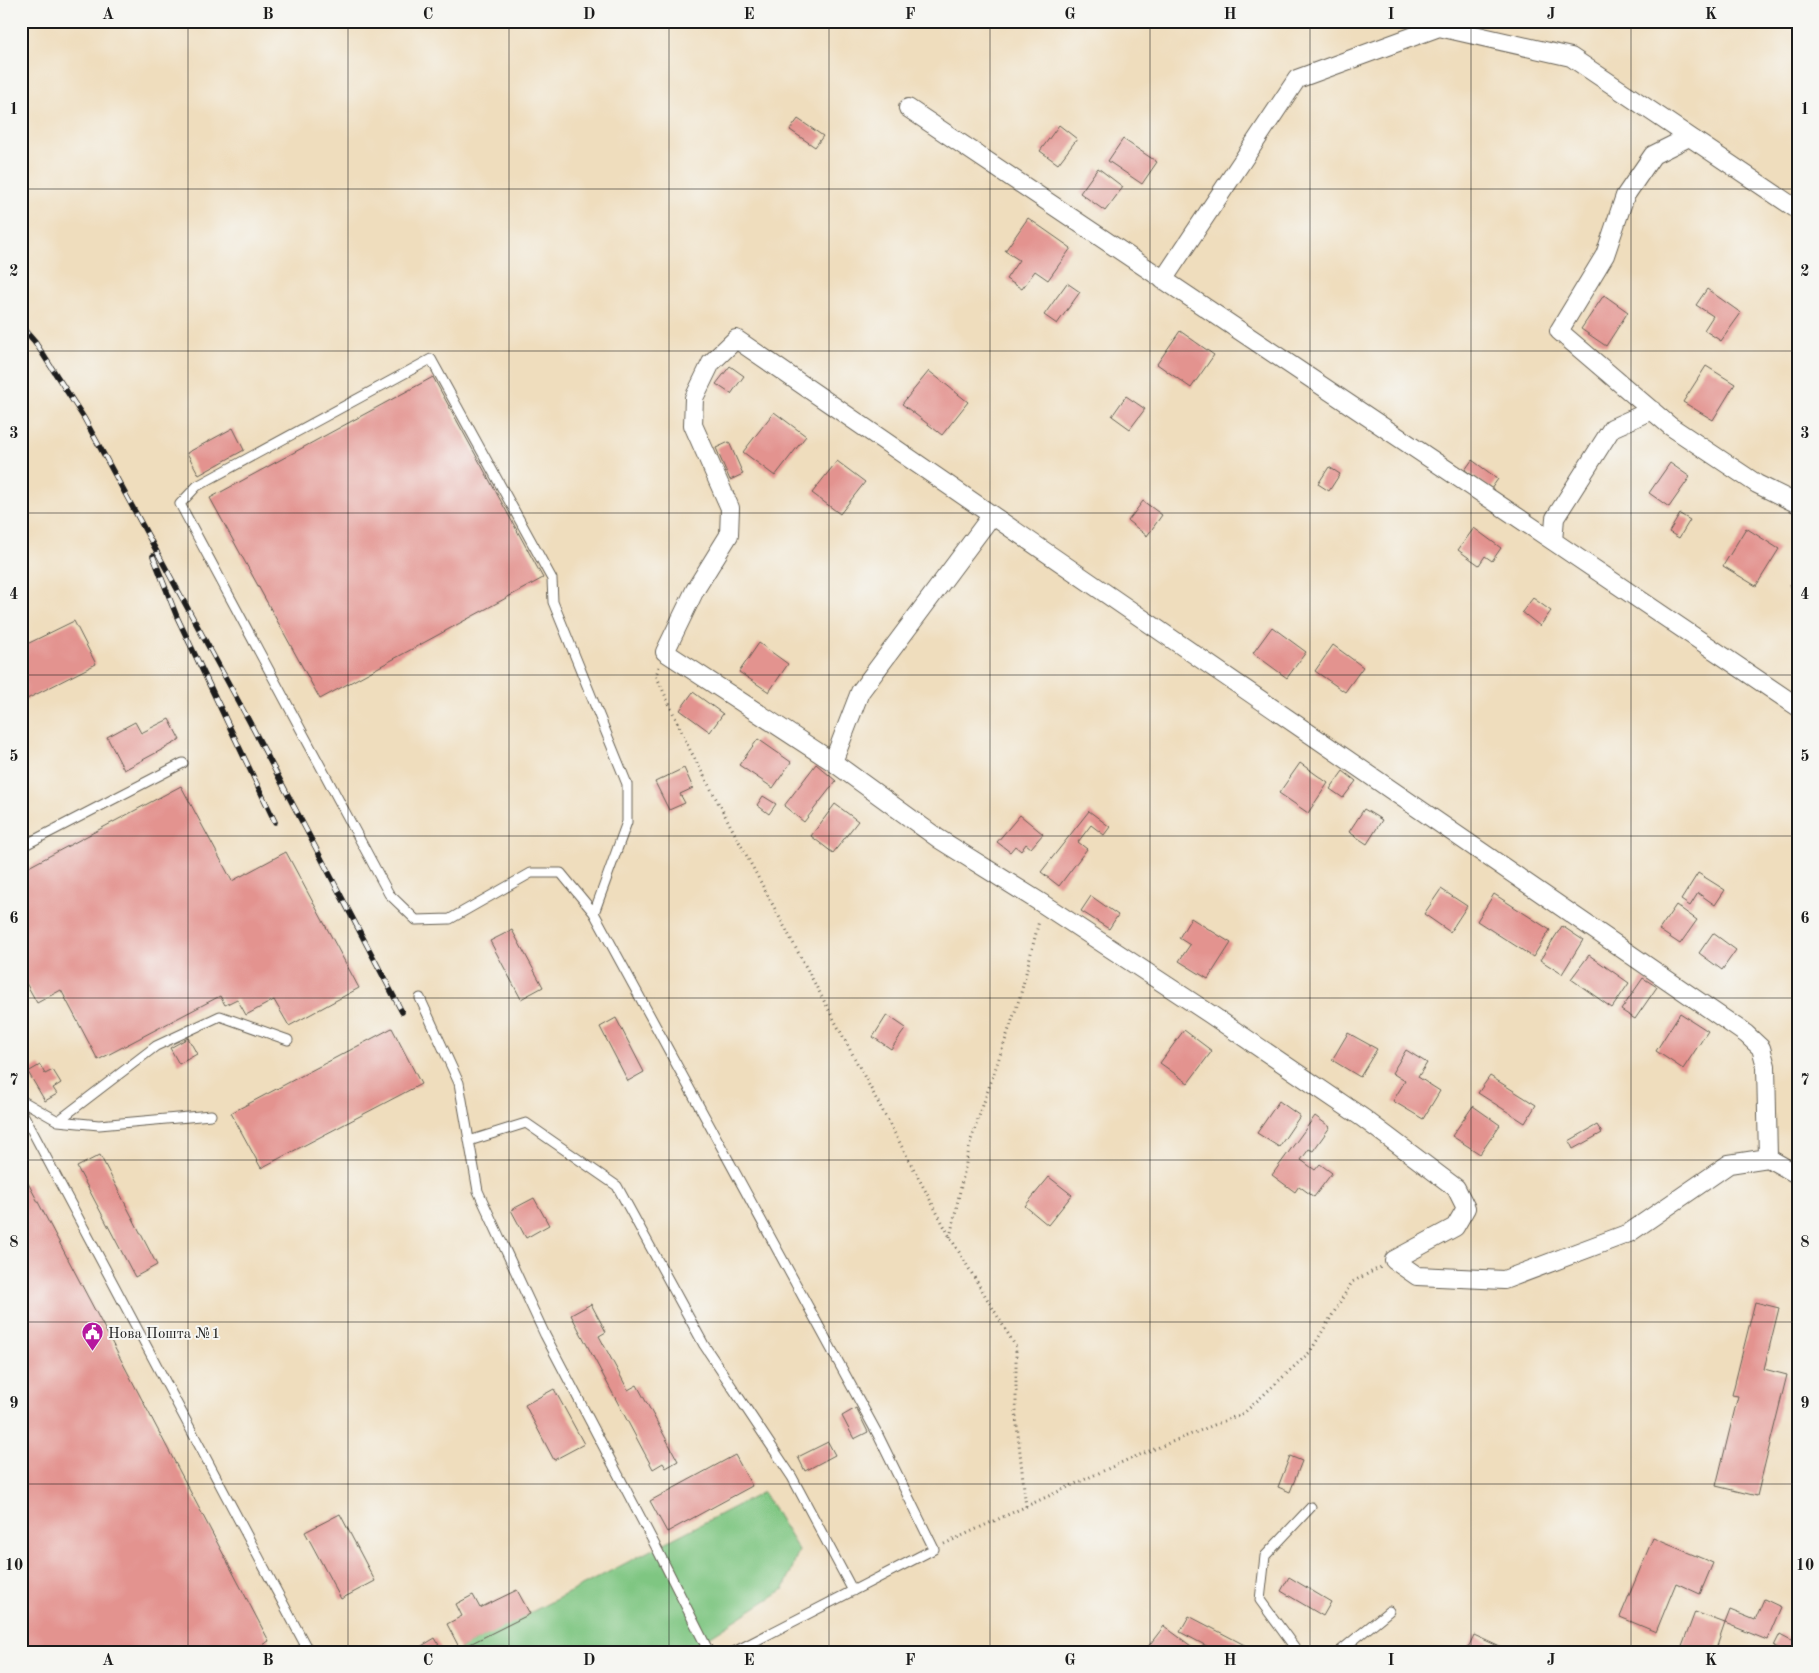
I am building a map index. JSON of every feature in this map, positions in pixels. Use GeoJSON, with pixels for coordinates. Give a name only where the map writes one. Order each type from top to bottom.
{"type":"FeatureCollection","features":[{"type":"Feature","properties":{"kind":"street"},"geometry":{"type":"LineString","coordinates":[[1163,280],[1297,79],[1439,27],[1571,57],[1798,210]]}},
{"type":"Feature","properties":{"kind":"street"},"geometry":{"type":"LineString","coordinates":[[908,108],[1798,707]]}},
{"type":"Feature","properties":{"kind":"street"},"geometry":{"type":"LineString","coordinates":[[1689,137],[1653,155],[1625,196],[1605,254],[1559,331],[1670,426],[1757,484],[1798,504]]}},
{"type":"Feature","properties":{"kind":"street"},"geometry":{"type":"LineString","coordinates":[[1768,1158],[1766,1066],[1761,1048],[1746,1034],[736,339],[711,363],[694,398],[693,425],[730,508],[729,535],[695,590],[665,652],[832,762],[939,839],[1043,904],[1355,1112],[1456,1188],[1466,1208],[1454,1227],[1394,1260],[1417,1276],[1504,1280],[1629,1233],[1729,1164],[1768,1158],[1798,1175]]}},
{"type":"Feature","properties":{"kind":"street"},"geometry":{"type":"LineString","coordinates":[[1553,541],[1555,518],[1612,428],[1652,410]]}},
{"type":"Feature","properties":{"kind":"street"},"geometry":{"type":"LineString","coordinates":[[832,762],[860,692],[992,515]]}},
{"type":"Feature","properties":{"kind":"lane"},"geometry":{"type":"LineString","coordinates":[[594,913],[627,822],[627,784],[553,602],[552,579],[431,359],[197,486],[180,504],[389,894],[416,920],[450,919],[531,873],[561,874],[594,913],[877,1432],[934,1549],[734,1652]]}},
{"type":"Feature","properties":{"kind":"lane"},"geometry":{"type":"LineString","coordinates":[[21,847],[183,763]]}},
{"type":"Feature","properties":{"kind":"lane"},"geometry":{"type":"LineString","coordinates":[[420,998],[459,1083],[478,1191],[541,1326],[709,1652]]}},
{"type":"Feature","properties":{"kind":"lane"},"geometry":{"type":"LineString","coordinates":[[58,1120],[156,1046],[220,1016],[288,1040]]}},
{"type":"Feature","properties":{"kind":"lane"},"geometry":{"type":"LineString","coordinates":[[21,1100],[58,1120],[100,1125],[211,1115]]}},
{"type":"Feature","properties":{"kind":"lane"},"geometry":{"type":"LineString","coordinates":[[21,1110],[308,1649],[297,1652]]}},
{"type":"Feature","properties":{"kind":"lane"},"geometry":{"type":"LineString","coordinates":[[469,1141],[526,1123],[617,1186],[704,1345],[792,1477],[853,1591]]}},
{"type":"Feature","properties":{"kind":"lane"},"geometry":{"type":"LineString","coordinates":[[1298,1652],[1260,1600],[1265,1556],[1311,1507]]}},
{"type":"Feature","properties":{"kind":"lane"},"geometry":{"type":"LineString","coordinates":[[1340,1652],[1389,1611]]}},
{"type":"Feature","properties":{"kind":"path"},"geometry":{"type":"LineString","coordinates":[[665,652],[656,675],[688,746],[950,1237],[1016,1347],[1016,1416],[1026,1507]]}},
{"type":"Feature","properties":{"kind":"path"},"geometry":{"type":"LineString","coordinates":[[950,1237],[971,1140],[1020,997],[1043,904]]}},
{"type":"Feature","properties":{"kind":"path"},"geometry":{"type":"LineString","coordinates":[[934,1549],[1128,1460],[1244,1412],[1310,1352],[1352,1282],[1394,1260]]}},
{"type":"Feature","properties":{"kind":"green space"},"geometry":{"type":"Polygon","coordinates":[[[763,1492],[799,1551],[784,1589],[686,1652],[462,1652],[460,1649],[763,1492]]]}},
{"type":"Feature","properties":{"kind":"building"},"geometry":{"type":"Polygon","coordinates":[[[798,119],[823,136],[815,147],[790,130],[798,119]]]}},
{"type":"Feature","properties":{"kind":"building"},"geometry":{"type":"Polygon","coordinates":[[[1059,125],[1077,139],[1058,164],[1040,151],[1059,125]]]}},
{"type":"Feature","properties":{"kind":"building"},"geometry":{"type":"Polygon","coordinates":[[[1123,139],[1157,162],[1142,184],[1108,161],[1123,139]]]}},
{"type":"Feature","properties":{"kind":"building"},"geometry":{"type":"Polygon","coordinates":[[[1098,168],[1123,187],[1105,211],[1080,193],[1098,168]]]}},
{"type":"Feature","properties":{"kind":"building"},"geometry":{"type":"Polygon","coordinates":[[[1028,218],[1071,248],[1048,280],[1035,271],[1022,289],[1006,279],[1019,260],[1005,251],[1028,218]]]}},
{"type":"Feature","properties":{"kind":"building"},"geometry":{"type":"Polygon","coordinates":[[[1067,283],[1080,292],[1057,324],[1044,315],[1067,283]]]}},
{"type":"Feature","properties":{"kind":"building"},"geometry":{"type":"Polygon","coordinates":[[[1707,289],[1741,313],[1721,341],[1704,330],[1713,316],[1696,305],[1707,289]]]}},
{"type":"Feature","properties":{"kind":"building"},"geometry":{"type":"Polygon","coordinates":[[[1604,295],[1628,312],[1606,346],[1581,329],[1604,295]]]}},
{"type":"Feature","properties":{"kind":"building"},"geometry":{"type":"Polygon","coordinates":[[[1180,331],[1214,355],[1191,388],[1157,364],[1180,331]]]}},
{"type":"Feature","properties":{"kind":"building"},"geometry":{"type":"Polygon","coordinates":[[[730,366],[744,376],[731,394],[716,384],[730,366]]]}},
{"type":"Feature","properties":{"kind":"building"},"geometry":{"type":"Polygon","coordinates":[[[1706,366],[1735,384],[1713,420],[1683,402],[1706,366]]]}},
{"type":"Feature","properties":{"kind":"building"},"geometry":{"type":"Polygon","coordinates":[[[929,371],[968,402],[942,435],[902,404],[929,371]]]}},
{"type":"Feature","properties":{"kind":"building"},"geometry":{"type":"Polygon","coordinates":[[[433,377],[543,578],[320,699],[210,498],[433,377]]]}},
{"type":"Feature","properties":{"kind":"building"},"geometry":{"type":"Polygon","coordinates":[[[1126,396],[1145,409],[1130,429],[1112,416],[1126,396]]]}},
{"type":"Feature","properties":{"kind":"building"},"geometry":{"type":"Polygon","coordinates":[[[774,412],[806,436],[775,476],[743,452],[774,412]]]}},
{"type":"Feature","properties":{"kind":"building"},"geometry":{"type":"Polygon","coordinates":[[[233,428],[244,450],[199,475],[187,453],[233,428]]]}},
{"type":"Feature","properties":{"kind":"building"},"geometry":{"type":"Polygon","coordinates":[[[729,442],[743,474],[730,480],[716,448],[729,442]]]}},
{"type":"Feature","properties":{"kind":"building"},"geometry":{"type":"Polygon","coordinates":[[[1472,460],[1498,479],[1491,489],[1465,470],[1472,460]]]}},
{"type":"Feature","properties":{"kind":"building"},"geometry":{"type":"Polygon","coordinates":[[[837,461],[865,482],[840,514],[812,493],[837,461]]]}},
{"type":"Feature","properties":{"kind":"building"},"geometry":{"type":"Polygon","coordinates":[[[1670,463],[1690,477],[1669,507],[1649,493],[1670,463]]]}},
{"type":"Feature","properties":{"kind":"building"},"geometry":{"type":"Polygon","coordinates":[[[1329,467],[1340,474],[1329,491],[1318,484],[1329,467]]]}},
{"type":"Feature","properties":{"kind":"building"},"geometry":{"type":"Polygon","coordinates":[[[1143,501],[1162,515],[1147,536],[1128,521],[1143,501]]]}},
{"type":"Feature","properties":{"kind":"building"},"geometry":{"type":"Polygon","coordinates":[[[1680,514],[1690,520],[1679,538],[1669,532],[1680,514]]]}},
{"type":"Feature","properties":{"kind":"building"},"geometry":{"type":"Polygon","coordinates":[[[1474,528],[1501,548],[1492,561],[1485,556],[1479,565],[1458,550],[1474,528]]]}},
{"type":"Feature","properties":{"kind":"building"},"geometry":{"type":"Polygon","coordinates":[[[1746,528],[1779,549],[1756,586],[1723,566],[1746,528]]]}},
{"type":"Feature","properties":{"kind":"building"},"geometry":{"type":"Polygon","coordinates":[[[1798,574],[1798,593],[1789,586],[1798,574]]]}},
{"type":"Feature","properties":{"kind":"building"},"geometry":{"type":"Polygon","coordinates":[[[1533,598],[1551,611],[1540,626],[1522,612],[1533,598]]]}},
{"type":"Feature","properties":{"kind":"building"},"geometry":{"type":"Polygon","coordinates":[[[74,621],[96,664],[21,702],[21,647],[74,621]]]}},
{"type":"Feature","properties":{"kind":"building"},"geometry":{"type":"Polygon","coordinates":[[[1272,627],[1306,652],[1287,678],[1253,653],[1272,627]]]}},
{"type":"Feature","properties":{"kind":"building"},"geometry":{"type":"Polygon","coordinates":[[[759,643],[788,664],[769,692],[739,672],[759,643]]]}},
{"type":"Feature","properties":{"kind":"building"},"geometry":{"type":"Polygon","coordinates":[[[1333,645],[1363,667],[1345,692],[1315,671],[1333,645]]]}},
{"type":"Feature","properties":{"kind":"building"},"geometry":{"type":"Polygon","coordinates":[[[693,692],[723,714],[710,732],[680,710],[693,692]]]}},
{"type":"Feature","properties":{"kind":"building"},"geometry":{"type":"Polygon","coordinates":[[[169,719],[180,740],[124,770],[107,737],[135,722],[141,733],[169,719]]]}},
{"type":"Feature","properties":{"kind":"building"},"geometry":{"type":"Polygon","coordinates":[[[758,739],[791,762],[773,788],[739,765],[758,739]]]}},
{"type":"Feature","properties":{"kind":"building"},"geometry":{"type":"Polygon","coordinates":[[[1300,763],[1328,783],[1308,813],[1279,793],[1300,763]]]}},
{"type":"Feature","properties":{"kind":"building"},"geometry":{"type":"Polygon","coordinates":[[[816,764],[836,781],[804,822],[784,806],[816,764]]]}},
{"type":"Feature","properties":{"kind":"building"},"geometry":{"type":"Polygon","coordinates":[[[684,768],[693,788],[680,794],[685,803],[669,810],[655,782],[684,768]]]}},
{"type":"Feature","properties":{"kind":"building"},"geometry":{"type":"Polygon","coordinates":[[[1343,771],[1356,781],[1343,798],[1330,789],[1343,771]]]}},
{"type":"Feature","properties":{"kind":"building"},"geometry":{"type":"Polygon","coordinates":[[[181,786],[232,881],[286,852],[359,988],[289,1026],[274,1000],[246,1015],[237,999],[225,1005],[220,996],[98,1060],[61,990],[37,1003],[21,974],[21,871],[181,786]]]}},
{"type":"Feature","properties":{"kind":"building"},"geometry":{"type":"Polygon","coordinates":[[[763,796],[776,804],[769,814],[757,805],[763,796]]]}},
{"type":"Feature","properties":{"kind":"building"},"geometry":{"type":"Polygon","coordinates":[[[835,804],[858,821],[833,853],[811,836],[835,804]]]}},
{"type":"Feature","properties":{"kind":"building"},"geometry":{"type":"Polygon","coordinates":[[[1364,809],[1382,820],[1367,844],[1349,832],[1364,809]]]}},
{"type":"Feature","properties":{"kind":"building"},"geometry":{"type":"Polygon","coordinates":[[[1089,811],[1110,827],[1104,835],[1091,825],[1078,842],[1087,849],[1059,886],[1041,872],[1089,811]]]}},
{"type":"Feature","properties":{"kind":"building"},"geometry":{"type":"Polygon","coordinates":[[[1020,815],[1043,834],[1031,848],[1026,844],[1021,851],[1015,846],[1010,852],[997,842],[1020,815]]]}},
{"type":"Feature","properties":{"kind":"building"},"geometry":{"type":"Polygon","coordinates":[[[1698,873],[1725,890],[1715,905],[1698,893],[1690,906],[1681,900],[1698,873]]]}},
{"type":"Feature","properties":{"kind":"building"},"geometry":{"type":"Polygon","coordinates":[[[1441,889],[1467,906],[1450,932],[1424,914],[1441,889]]]}},
{"type":"Feature","properties":{"kind":"building"},"geometry":{"type":"Polygon","coordinates":[[[1494,894],[1550,930],[1533,957],[1477,921],[1494,894]]]}},
{"type":"Feature","properties":{"kind":"building"},"geometry":{"type":"Polygon","coordinates":[[[1091,896],[1118,915],[1109,929],[1081,911],[1091,896]]]}},
{"type":"Feature","properties":{"kind":"building"},"geometry":{"type":"Polygon","coordinates":[[[1676,905],[1697,920],[1680,944],[1659,930],[1676,905]]]}},
{"type":"Feature","properties":{"kind":"building"},"geometry":{"type":"Polygon","coordinates":[[[1191,918],[1231,943],[1208,979],[1179,961],[1190,945],[1179,938],[1191,918]]]}},
{"type":"Feature","properties":{"kind":"building"},"geometry":{"type":"Polygon","coordinates":[[[1562,926],[1583,940],[1562,974],[1540,960],[1562,926]]]}},
{"type":"Feature","properties":{"kind":"building"},"geometry":{"type":"Polygon","coordinates":[[[512,930],[543,987],[521,999],[490,941],[512,930]]]}},
{"type":"Feature","properties":{"kind":"building"},"geometry":{"type":"Polygon","coordinates":[[[1713,933],[1736,950],[1722,970],[1699,953],[1713,933]]]}},
{"type":"Feature","properties":{"kind":"building"},"geometry":{"type":"Polygon","coordinates":[[[1589,955],[1629,983],[1612,1008],[1571,979],[1589,955]]]}},
{"type":"Feature","properties":{"kind":"building"},"geometry":{"type":"Polygon","coordinates":[[[1643,978],[1657,987],[1635,1019],[1621,1010],[1643,978]]]}},
{"type":"Feature","properties":{"kind":"building"},"geometry":{"type":"Polygon","coordinates":[[[1680,1013],[1708,1031],[1683,1069],[1656,1051],[1680,1013]]]}},
{"type":"Feature","properties":{"kind":"building"},"geometry":{"type":"Polygon","coordinates":[[[887,1015],[906,1028],[891,1049],[873,1037],[887,1015]]]}},
{"type":"Feature","properties":{"kind":"building"},"geometry":{"type":"Polygon","coordinates":[[[616,1018],[644,1072],[628,1081],[600,1027],[616,1018]]]}},
{"type":"Feature","properties":{"kind":"building"},"geometry":{"type":"Polygon","coordinates":[[[392,1028],[421,1084],[261,1168],[231,1113],[392,1028]]]}},
{"type":"Feature","properties":{"kind":"building"},"geometry":{"type":"Polygon","coordinates":[[[1184,1030],[1212,1051],[1188,1083],[1160,1063],[1184,1030]]]}},
{"type":"Feature","properties":{"kind":"building"},"geometry":{"type":"Polygon","coordinates":[[[1348,1033],[1377,1049],[1360,1077],[1332,1060],[1348,1033]]]}},
{"type":"Feature","properties":{"kind":"building"},"geometry":{"type":"Polygon","coordinates":[[[188,1038],[197,1054],[179,1064],[170,1048],[188,1038]]]}},
{"type":"Feature","properties":{"kind":"building"},"geometry":{"type":"Polygon","coordinates":[[[1406,1050],[1427,1063],[1418,1077],[1440,1091],[1423,1119],[1393,1101],[1405,1081],[1392,1073],[1406,1050]]]}},
{"type":"Feature","properties":{"kind":"building"},"geometry":{"type":"Polygon","coordinates":[[[40,1065],[45,1074],[53,1070],[61,1083],[53,1088],[57,1094],[45,1101],[28,1072],[40,1065]]]}},
{"type":"Feature","properties":{"kind":"building"},"geometry":{"type":"Polygon","coordinates":[[[1490,1076],[1536,1105],[1525,1123],[1478,1093],[1490,1076]]]}},
{"type":"Feature","properties":{"kind":"building"},"geometry":{"type":"Polygon","coordinates":[[[1279,1101],[1300,1116],[1279,1147],[1257,1133],[1279,1101]]]}},
{"type":"Feature","properties":{"kind":"building"},"geometry":{"type":"Polygon","coordinates":[[[1473,1106],[1500,1125],[1480,1154],[1452,1136],[1473,1106]]]}},
{"type":"Feature","properties":{"kind":"building"},"geometry":{"type":"Polygon","coordinates":[[[1315,1116],[1330,1127],[1313,1151],[1309,1149],[1301,1160],[1315,1170],[1320,1164],[1332,1173],[1314,1197],[1299,1186],[1295,1192],[1272,1175],[1315,1116]]]}},
{"type":"Feature","properties":{"kind":"building"},"geometry":{"type":"Polygon","coordinates":[[[1597,1125],[1602,1133],[1573,1149],[1569,1141],[1597,1125]]]}},
{"type":"Feature","properties":{"kind":"building"},"geometry":{"type":"Polygon","coordinates":[[[100,1155],[157,1265],[135,1277],[77,1167],[100,1155]]]}},
{"type":"Feature","properties":{"kind":"building"},"geometry":{"type":"Polygon","coordinates":[[[1049,1177],[1072,1195],[1048,1225],[1025,1206],[1049,1177]]]}},
{"type":"Feature","properties":{"kind":"building"},"geometry":{"type":"Polygon","coordinates":[[[28,1183],[269,1641],[249,1652],[21,1652],[21,1186],[28,1183]]]}},
{"type":"Feature","properties":{"kind":"building"},"geometry":{"type":"Polygon","coordinates":[[[534,1198],[549,1225],[526,1238],[511,1210],[534,1198]]]}},
{"type":"Feature","properties":{"kind":"building"},"geometry":{"type":"Polygon","coordinates":[[[1755,1302],[1779,1308],[1764,1369],[1787,1375],[1757,1496],[1716,1486],[1738,1396],[1732,1395],[1755,1302]]]}},
{"type":"Feature","properties":{"kind":"building"},"geometry":{"type":"Polygon","coordinates":[[[591,1304],[606,1332],[599,1336],[628,1390],[637,1385],[678,1461],[666,1468],[663,1463],[653,1469],[571,1315],[591,1304]]]}},
{"type":"Feature","properties":{"kind":"building"},"geometry":{"type":"Polygon","coordinates":[[[554,1389],[584,1444],[554,1460],[525,1405],[554,1389]]]}},
{"type":"Feature","properties":{"kind":"building"},"geometry":{"type":"Polygon","coordinates":[[[856,1408],[868,1432],[854,1439],[842,1416],[856,1408]]]}},
{"type":"Feature","properties":{"kind":"building"},"geometry":{"type":"Polygon","coordinates":[[[828,1442],[835,1455],[805,1471],[798,1457],[828,1442]]]}},
{"type":"Feature","properties":{"kind":"building"},"geometry":{"type":"Polygon","coordinates":[[[735,1455],[752,1486],[667,1532],[650,1501],[735,1455]]]}},
{"type":"Feature","properties":{"kind":"building"},"geometry":{"type":"Polygon","coordinates":[[[1290,1456],[1302,1461],[1290,1492],[1278,1487],[1290,1456]]]}},
{"type":"Feature","properties":{"kind":"building"},"geometry":{"type":"Polygon","coordinates":[[[340,1514],[375,1581],[341,1599],[305,1532],[340,1514]]]}},
{"type":"Feature","properties":{"kind":"building"},"geometry":{"type":"Polygon","coordinates":[[[1653,1538],[1713,1563],[1700,1594],[1676,1583],[1656,1632],[1620,1617],[1653,1538]]]}},
{"type":"Feature","properties":{"kind":"building"},"geometry":{"type":"Polygon","coordinates":[[[1289,1577],[1331,1602],[1323,1616],[1281,1591],[1289,1577]]]}},
{"type":"Feature","properties":{"kind":"building"},"geometry":{"type":"Polygon","coordinates":[[[517,1590],[530,1614],[460,1649],[447,1624],[462,1616],[456,1604],[473,1595],[480,1608],[517,1590]]]}},
{"type":"Feature","properties":{"kind":"building"},"geometry":{"type":"Polygon","coordinates":[[[1764,1599],[1781,1607],[1767,1640],[1725,1623],[1730,1610],[1755,1620],[1764,1599]]]}},
{"type":"Feature","properties":{"kind":"building"},"geometry":{"type":"Polygon","coordinates":[[[1695,1612],[1725,1623],[1715,1652],[1680,1652],[1695,1612]]]}},
{"type":"Feature","properties":{"kind":"building"},"geometry":{"type":"Polygon","coordinates":[[[1189,1616],[1258,1652],[1218,1652],[1180,1632],[1189,1616]]]}},
{"type":"Feature","properties":{"kind":"building"},"geometry":{"type":"Polygon","coordinates":[[[1164,1626],[1191,1646],[1186,1652],[1144,1652],[1164,1626]]]}},
{"type":"Feature","properties":{"kind":"building"},"geometry":{"type":"Polygon","coordinates":[[[1780,1634],[1795,1642],[1790,1652],[1774,1646],[1780,1634]]]}},
{"type":"Feature","properties":{"kind":"building"},"geometry":{"type":"Polygon","coordinates":[[[1474,1635],[1511,1652],[1466,1652],[1474,1635]]]}},
{"type":"Feature","properties":{"kind":"building"},"geometry":{"type":"Polygon","coordinates":[[[435,1638],[443,1652],[423,1652],[420,1647],[435,1638]]]}},
{"type":"Feature","properties":{"kind":"railway"},"geometry":{"type":"LineString","coordinates":[[21,326],[35,342],[84,418],[248,719],[402,1012]]}},
{"type":"Feature","properties":{"kind":"railway"},"geometry":{"type":"LineString","coordinates":[[153,556],[177,617],[275,822]]}},
{"type":"Feature","properties":{"kind":"place","name":"Нова Пошта №1"},"geometry":{"type":"Point","coordinates":[92,1352]}}]}
